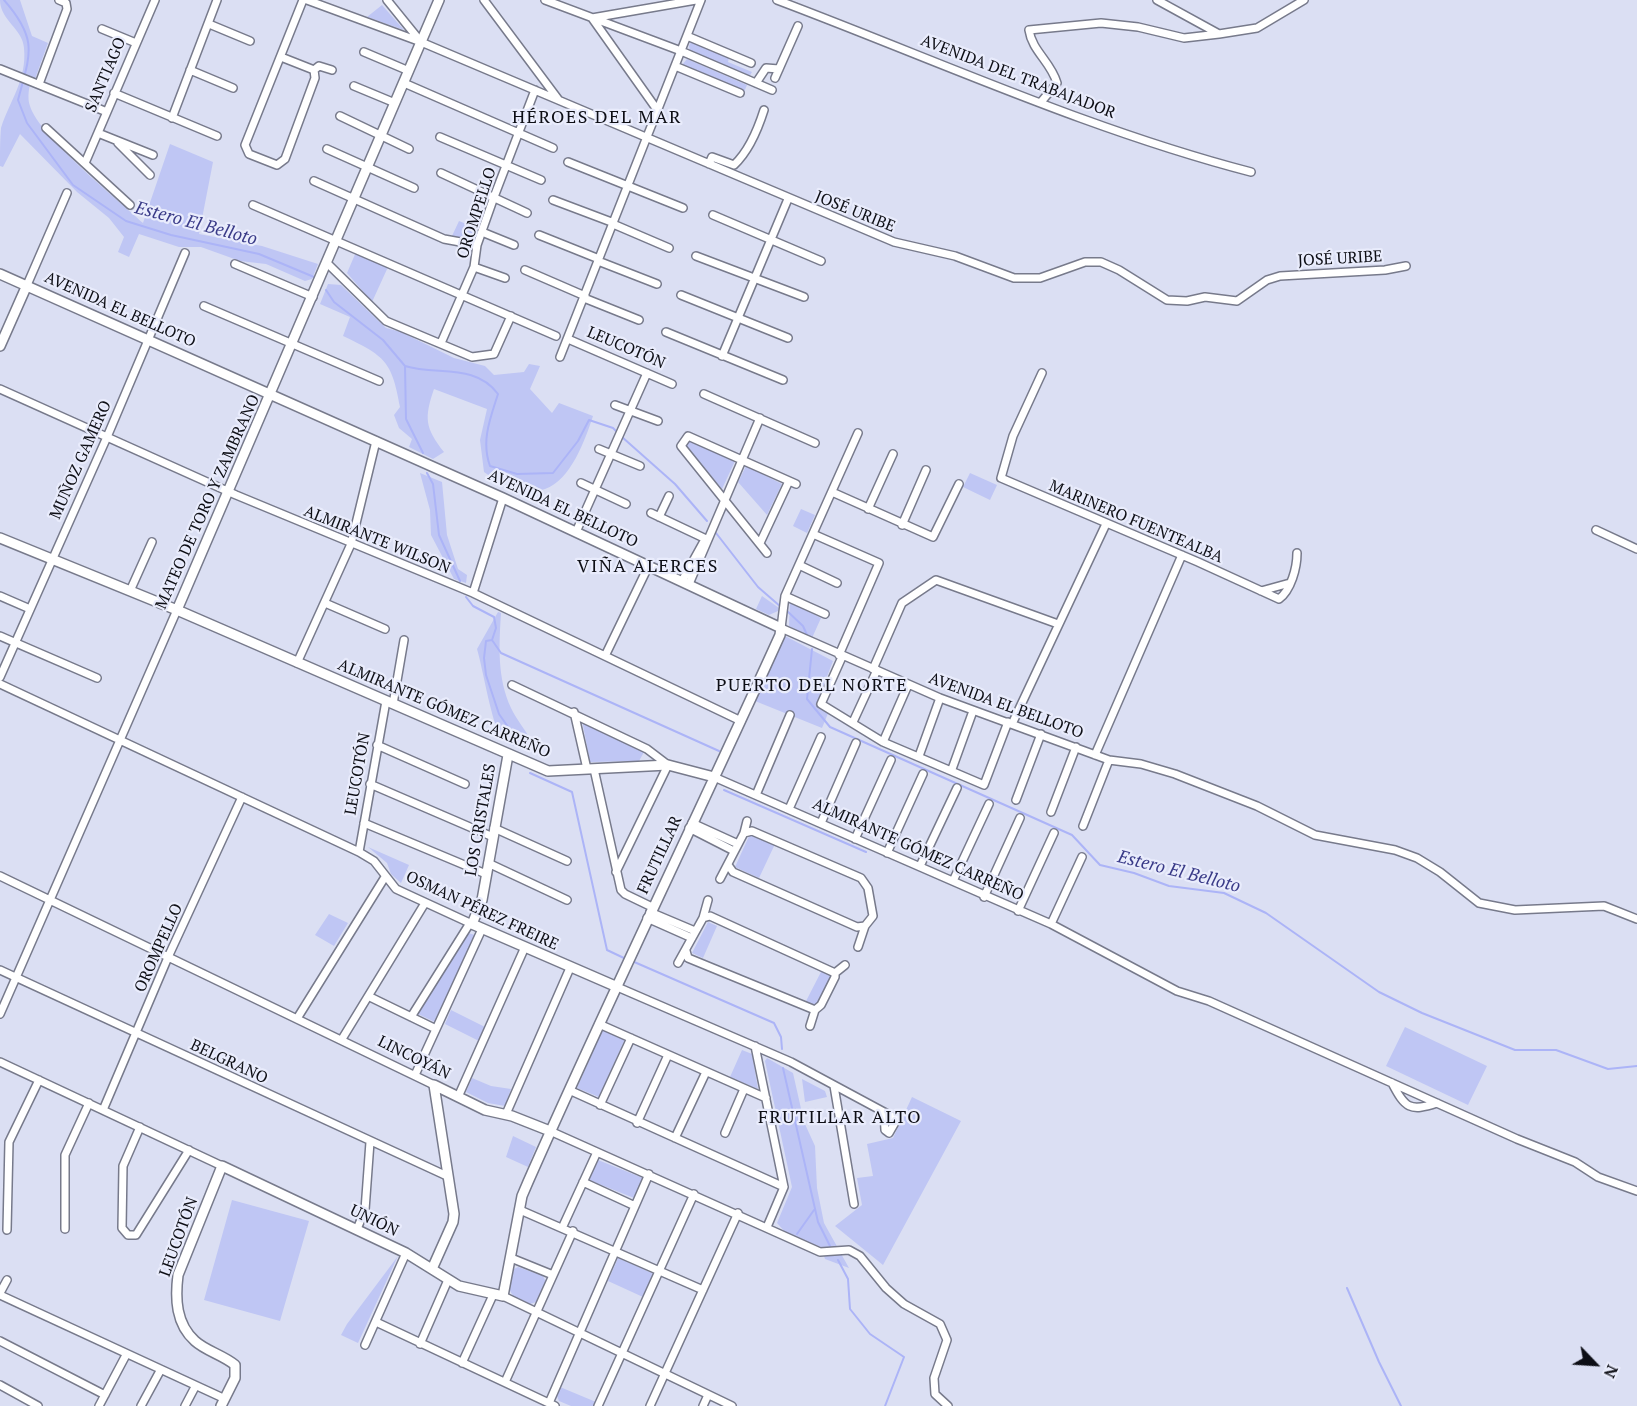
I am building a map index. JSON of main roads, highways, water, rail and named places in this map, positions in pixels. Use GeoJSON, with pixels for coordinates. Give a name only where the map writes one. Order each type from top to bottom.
{"type":"FeatureCollection","features":[{"type":"Feature","properties":{"kind":"waterway","name":"Estero El Belloto"},"geometry":{"type":"LineString","coordinates":[[4,0],[23,26],[29,48],[26,71],[18,100],[27,123],[73,185],[126,221],[171,235],[259,254],[314,277]]}},
{"type":"Feature","properties":{"kind":"waterway","name":"Estero El Belloto"},"geometry":{"type":"LineString","coordinates":[[326,290],[334,302],[383,340],[405,366],[467,374],[489,384],[498,394],[486,439],[490,466],[517,474],[553,473],[578,441],[589,420],[613,428],[618,433]]}},
{"type":"Feature","properties":{"kind":"waterway"},"geometry":{"type":"LineString","coordinates":[[405,366],[406,419],[423,453]]}},
{"type":"Feature","properties":{"kind":"waterway","name":"Estero El Belloto"},"geometry":{"type":"LineString","coordinates":[[622,437],[675,484],[707,521]]}},
{"type":"Feature","properties":{"kind":"waterway"},"geometry":{"type":"LineString","coordinates":[[427,473],[433,484],[439,535],[460,581]]}},
{"type":"Feature","properties":{"kind":"waterway","name":"Estero El Belloto"},"geometry":{"type":"LineString","coordinates":[[716,533],[758,587],[781,607]]}},
{"type":"Feature","properties":{"kind":"waterway"},"geometry":{"type":"LineString","coordinates":[[466,597],[473,606],[494,617],[496,628],[492,640],[486,641],[484,658],[486,675],[499,714],[522,747]]}},
{"type":"Feature","properties":{"kind":"waterway","name":"Estero El Belloto"},"geometry":{"type":"LineString","coordinates":[[786,610],[803,626],[807,635]]}},
{"type":"Feature","properties":{"kind":"waterway"},"geometry":{"type":"LineString","coordinates":[[492,640],[501,653],[719,751]]}},
{"type":"Feature","properties":{"kind":"waterway","name":"Estero El Belloto"},"geometry":{"type":"LineString","coordinates":[[812,649],[807,699],[830,727],[1072,835],[1100,865],[1134,873],[1169,886],[1224,893],[1266,913],[1379,992],[1422,1013],[1515,1050],[1556,1050],[1608,1069],[1637,1066]]}},
{"type":"Feature","properties":{"kind":"waterway"},"geometry":{"type":"LineString","coordinates":[[530,773],[572,792],[607,950],[626,959]]}},
{"type":"Feature","properties":{"kind":"waterway"},"geometry":{"type":"LineString","coordinates":[[724,790],[866,852]]}},
{"type":"Feature","properties":{"kind":"waterway"},"geometry":{"type":"LineString","coordinates":[[632,961],[774,1023],[781,1037],[782,1049]]}},
{"type":"Feature","properties":{"kind":"waterway"},"geometry":{"type":"LineString","coordinates":[[783,1068],[818,1222],[830,1246]]}},
{"type":"Feature","properties":{"kind":"waterway"},"geometry":{"type":"LineString","coordinates":[[797,1234],[814,1210]]}},
{"type":"Feature","properties":{"kind":"waterway"},"geometry":{"type":"LineString","coordinates":[[838,1260],[848,1279],[850,1309],[870,1334],[904,1357],[885,1406]]}},
{"type":"Feature","properties":{"kind":"waterway"},"geometry":{"type":"LineString","coordinates":[[1347,1288],[1401,1406]]}},
{"type":"Feature","properties":{"kind":"district","name":"HÉROES DEL MAR"},"geometry":{"type":"Point","coordinates":[597,118]}},
{"type":"Feature","properties":{"kind":"district","name":"VIÑA ALERCES"},"geometry":{"type":"Point","coordinates":[648,567]}},
{"type":"Feature","properties":{"kind":"district","name":"PUERTO DEL NORTE"},"geometry":{"type":"Point","coordinates":[812,686]}},
{"type":"Feature","properties":{"kind":"district","name":"FRUTILLAR ALTO"},"geometry":{"type":"Point","coordinates":[840,1118]}}]}
